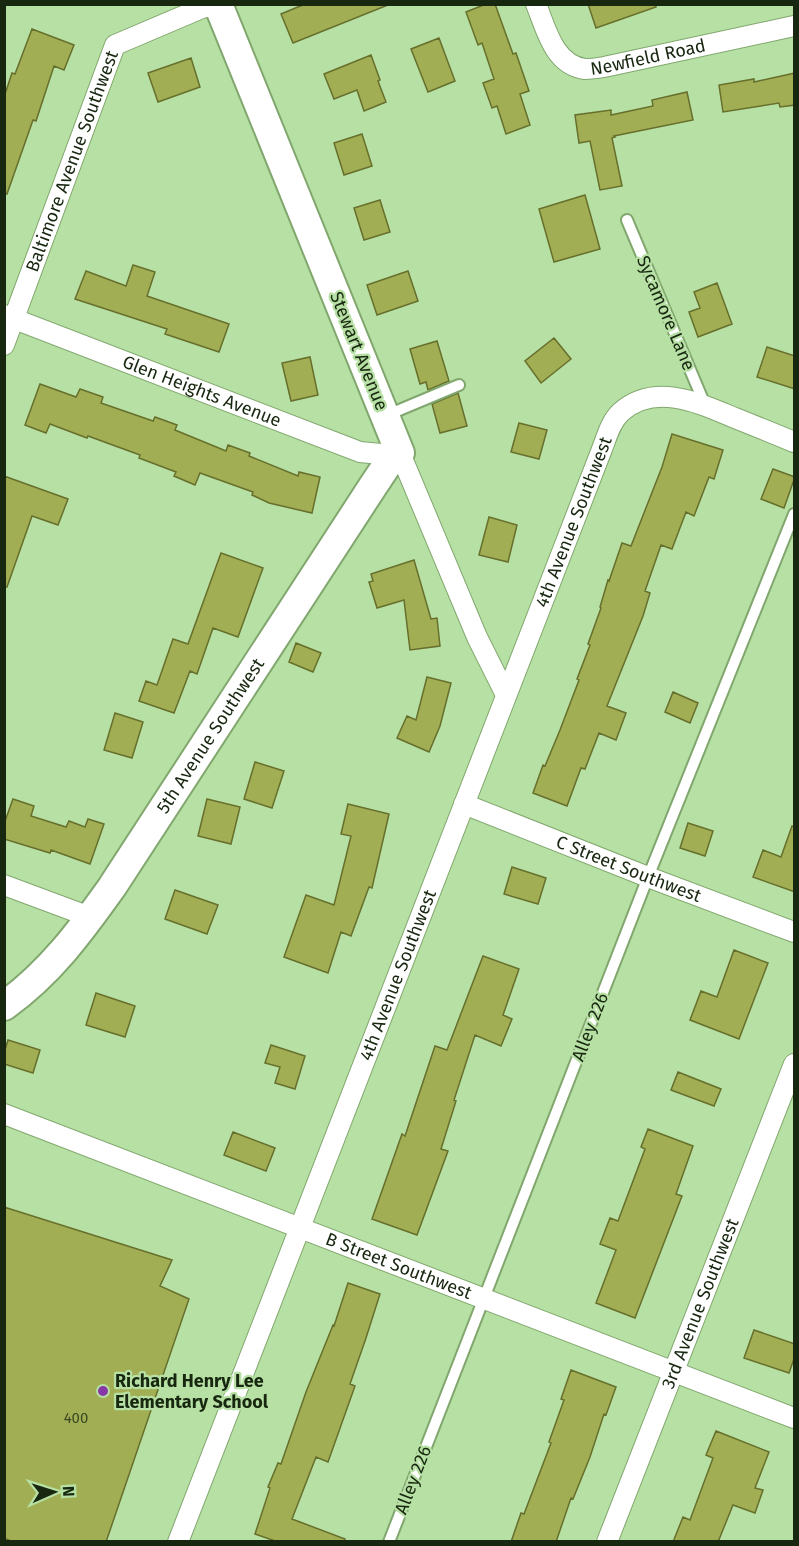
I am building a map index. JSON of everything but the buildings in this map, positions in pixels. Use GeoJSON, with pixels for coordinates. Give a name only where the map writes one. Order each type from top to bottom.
{"type":"FeatureCollection","features":[{"type":"Feature","properties":{"kind":"street","name":"Baltimore Avenue Southwest"},"geometry":{"type":"LineString","coordinates":[[4,345],[9,317],[115,45],[201,8],[217,4]]}},
{"type":"Feature","properties":{"kind":"street","name":"Stewart Avenue"},"geometry":{"type":"LineString","coordinates":[[217,4],[400,453],[477,637],[506,696]]}},
{"type":"Feature","properties":{"kind":"street","name":"Newfield Road"},"geometry":{"type":"LineString","coordinates":[[536,4],[552,44],[562,58],[573,66],[587,69],[795,26]]}},
{"type":"Feature","properties":{"kind":"street","name":"Glen Heights Avenue"},"geometry":{"type":"LineString","coordinates":[[9,317],[360,452],[400,453]]}},
{"type":"Feature","properties":{"kind":"street","name":"4th Avenue Southwest"},"geometry":{"type":"LineString","coordinates":[[178,1542],[614,420],[629,406],[655,397],[681,398],[705,405]]}},
{"type":"Feature","properties":{"kind":"street"},"geometry":{"type":"LineString","coordinates":[[705,405],[795,442]]}},
{"type":"Feature","properties":{"kind":"street","name":"5th Avenue Southwest"},"geometry":{"type":"LineString","coordinates":[[4,1006],[36,981],[90,917],[387,465],[400,453]]}},
{"type":"Feature","properties":{"kind":"street","name":"C Street Southwest"},"geometry":{"type":"LineString","coordinates":[[464,804],[795,932]]}},
{"type":"Feature","properties":{"kind":"street"},"geometry":{"type":"LineString","coordinates":[[4,885],[90,917]]}},
{"type":"Feature","properties":{"kind":"street","name":"3rd Avenue Southwest"},"geometry":{"type":"LineString","coordinates":[[607,1542],[795,1064]]}},
{"type":"Feature","properties":{"kind":"street","name":"B Street Southwest"},"geometry":{"type":"LineString","coordinates":[[4,1114],[795,1418]]}},
{"type":"Feature","properties":{"kind":"lane","name":"Sycamore Lane"},"geometry":{"type":"LineString","coordinates":[[627,220],[705,405]]}},
{"type":"Feature","properties":{"kind":"lane"},"geometry":{"type":"LineString","coordinates":[[385,416],[459,385]]}},
{"type":"Feature","properties":{"kind":"lane","name":"Alley 226"},"geometry":{"type":"LineString","coordinates":[[388,1542],[648,877],[795,514]]}},
{"type":"Feature","properties":{"kind":"place","name":"Richard Henry Lee Elementary School"},"geometry":{"type":"Point","coordinates":[103,1391]}}]}
